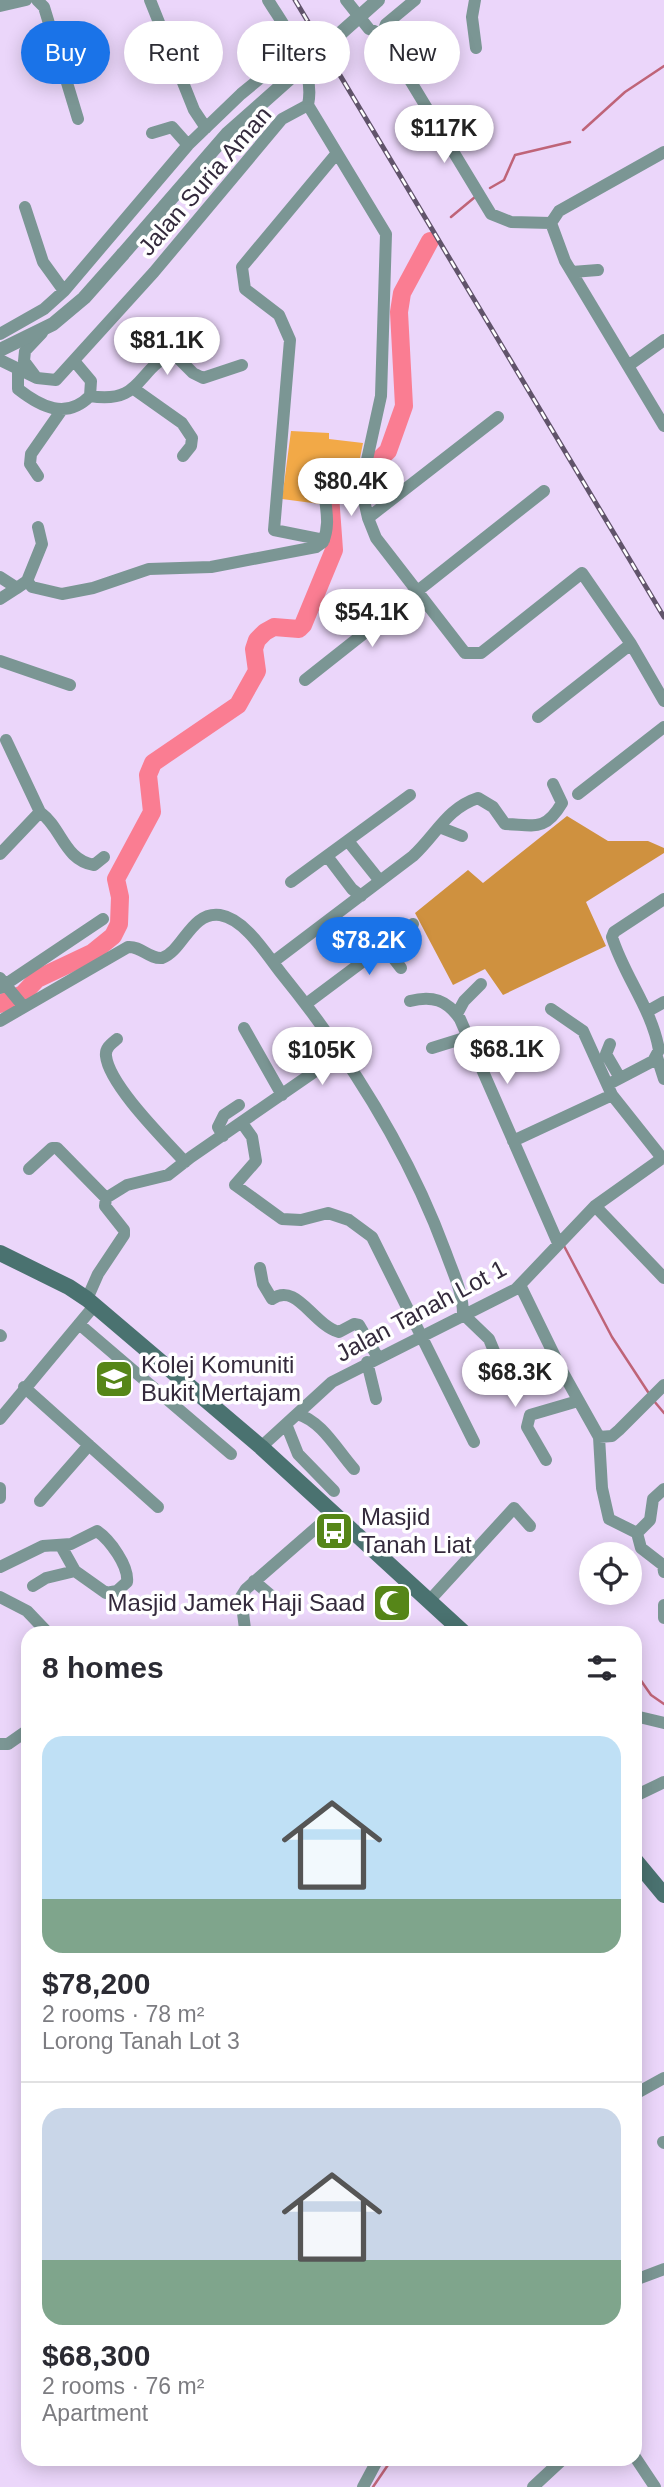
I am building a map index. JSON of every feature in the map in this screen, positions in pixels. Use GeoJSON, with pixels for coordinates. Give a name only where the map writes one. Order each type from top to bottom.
{"type":"FeatureCollection","features":[{"type":"Feature","properties":{"kind":"main road"},"geometry":{"type":"LineString","coordinates":[[0,1253],[69,1287],[91,1302],[261,1447],[456,1626]]}},
{"type":"Feature","properties":{"kind":"main road"},"geometry":{"type":"LineString","coordinates":[[642,1868],[664,1895]]}},
{"type":"Feature","properties":{"kind":"street"},"geometry":{"type":"LineString","coordinates":[[0,6],[26,0]]}},
{"type":"Feature","properties":{"kind":"street"},"geometry":{"type":"LineString","coordinates":[[37,0],[44,6],[78,119]]}},
{"type":"Feature","properties":{"kind":"street"},"geometry":{"type":"LineString","coordinates":[[150,0],[194,110],[206,128]]}},
{"type":"Feature","properties":{"kind":"street"},"geometry":{"type":"LineString","coordinates":[[268,0],[281,21]]}},
{"type":"Feature","properties":{"kind":"street"},"geometry":{"type":"LineString","coordinates":[[346,0],[364,23]]}},
{"type":"Feature","properties":{"kind":"street"},"geometry":{"type":"LineString","coordinates":[[37,378],[24,361],[25,351],[84,298],[227,134],[378,0]]}},
{"type":"Feature","properties":{"kind":"street"},"geometry":{"type":"LineString","coordinates":[[390,21],[415,0]]}},
{"type":"Feature","properties":{"kind":"street"},"geometry":{"type":"LineString","coordinates":[[475,0],[472,17],[476,48]]}},
{"type":"Feature","properties":{"kind":"street"},"geometry":{"type":"LineString","coordinates":[[0,334],[44,309],[64,291],[188,145],[253,84]]}},
{"type":"Feature","properties":{"kind":"street"},"geometry":{"type":"LineString","coordinates":[[308,105],[310,84]]}},
{"type":"Feature","properties":{"kind":"street"},"geometry":{"type":"LineString","coordinates":[[412,84],[491,214],[511,222],[551,223]]}},
{"type":"Feature","properties":{"kind":"street","name":"Jalan Suria Aman"},"geometry":{"type":"LineString","coordinates":[[37,378],[57,380],[75,362],[282,119],[308,105],[386,234],[381,396],[362,487],[368,518],[376,538],[465,653],[481,653],[582,573],[631,643]]}},
{"type":"Feature","properties":{"kind":"street"},"geometry":{"type":"LineString","coordinates":[[152,133],[172,127],[188,145]]}},
{"type":"Feature","properties":{"kind":"street"},"geometry":{"type":"LineString","coordinates":[[664,152],[559,211],[551,223],[555,240],[572,272],[664,426]]}},
{"type":"Feature","properties":{"kind":"street"},"geometry":{"type":"LineString","coordinates":[[324,540],[274,530],[290,340],[279,315],[246,289],[242,267],[337,153]]}},
{"type":"Feature","properties":{"kind":"street"},"geometry":{"type":"LineString","coordinates":[[25,207],[43,262],[64,291]]}},
{"type":"Feature","properties":{"kind":"street"},"geometry":{"type":"LineString","coordinates":[[572,272],[598,270]]}},
{"type":"Feature","properties":{"kind":"street"},"geometry":{"type":"LineString","coordinates":[[0,350],[53,324]]}},
{"type":"Feature","properties":{"kind":"street"},"geometry":{"type":"LineString","coordinates":[[628,366],[664,340]]}},
{"type":"Feature","properties":{"kind":"street"},"geometry":{"type":"LineString","coordinates":[[90,396],[108,399],[134,390],[155,365],[174,354],[193,373],[203,378],[242,365]]}},
{"type":"Feature","properties":{"kind":"street"},"geometry":{"type":"LineString","coordinates":[[0,360],[37,378]]}},
{"type":"Feature","properties":{"kind":"street"},"geometry":{"type":"LineString","coordinates":[[18,370],[18,389],[46,407],[61,411],[82,404],[90,396],[91,381],[75,362]]}},
{"type":"Feature","properties":{"kind":"street"},"geometry":{"type":"LineString","coordinates":[[134,390],[182,423],[192,438],[191,446],[183,456]]}},
{"type":"Feature","properties":{"kind":"street"},"geometry":{"type":"LineString","coordinates":[[38,476],[30,464],[31,454],[61,411]]}},
{"type":"Feature","properties":{"kind":"street"},"geometry":{"type":"LineString","coordinates":[[368,518],[498,416]]}},
{"type":"Feature","properties":{"kind":"street"},"geometry":{"type":"LineString","coordinates":[[324,540],[323,495],[327,484],[345,468],[366,463]]}},
{"type":"Feature","properties":{"kind":"street"},"geometry":{"type":"LineString","coordinates":[[305,680],[544,491]]}},
{"type":"Feature","properties":{"kind":"street"},"geometry":{"type":"LineString","coordinates":[[0,599],[22,585],[42,544],[38,527]]}},
{"type":"Feature","properties":{"kind":"street"},"geometry":{"type":"LineString","coordinates":[[0,577],[62,594],[93,588],[149,569],[211,567],[316,547],[324,540]]}},
{"type":"Feature","properties":{"kind":"street"},"geometry":{"type":"LineString","coordinates":[[538,717],[631,643],[664,701]]}},
{"type":"Feature","properties":{"kind":"street"},"geometry":{"type":"LineString","coordinates":[[0,661],[70,685]]}},
{"type":"Feature","properties":{"kind":"street"},"geometry":{"type":"LineString","coordinates":[[578,794],[664,727]]}},
{"type":"Feature","properties":{"kind":"street"},"geometry":{"type":"LineString","coordinates":[[6,740],[40,812],[51,820],[70,852],[78,859],[94,865],[104,857]]}},
{"type":"Feature","properties":{"kind":"street"},"geometry":{"type":"LineString","coordinates":[[273,962],[413,856],[432,839],[461,803],[478,798],[493,807],[505,824],[530,827],[542,824],[554,816],[562,803],[552,784]]}},
{"type":"Feature","properties":{"kind":"street"},"geometry":{"type":"LineString","coordinates":[[290,881],[410,795]]}},
{"type":"Feature","properties":{"kind":"street"},"geometry":{"type":"LineString","coordinates":[[0,854],[40,812]]}},
{"type":"Feature","properties":{"kind":"street"},"geometry":{"type":"LineString","coordinates":[[439,827],[462,836]]}},
{"type":"Feature","properties":{"kind":"street"},"geometry":{"type":"LineString","coordinates":[[348,841],[380,881]]}},
{"type":"Feature","properties":{"kind":"street"},"geometry":{"type":"LineString","coordinates":[[327,856],[352,889],[361,896]]}},
{"type":"Feature","properties":{"kind":"street"},"geometry":{"type":"LineString","coordinates":[[664,899],[612,937],[636,992],[648,1011],[657,1037],[664,1079]]}},
{"type":"Feature","properties":{"kind":"street"},"geometry":{"type":"LineString","coordinates":[[9,991],[128,947],[135,947],[155,958],[167,956],[188,931],[202,920],[218,915],[236,921],[273,962],[343,1052],[373,1100],[437,1228],[463,1300],[463,1314],[489,1339],[507,1377],[562,1371]]}},
{"type":"Feature","properties":{"kind":"street"},"geometry":{"type":"LineString","coordinates":[[0,1021],[9,991],[103,919]]}},
{"type":"Feature","properties":{"kind":"street"},"geometry":{"type":"LineString","coordinates":[[306,1004],[413,925]]}},
{"type":"Feature","properties":{"kind":"street"},"geometry":{"type":"LineString","coordinates":[[384,946],[401,968]]}},
{"type":"Feature","properties":{"kind":"street"},"geometry":{"type":"LineString","coordinates":[[457,1014],[464,1001],[481,984]]}},
{"type":"Feature","properties":{"kind":"street"},"geometry":{"type":"LineString","coordinates":[[410,1001],[432,998],[453,1008],[457,1014],[558,1243]]}},
{"type":"Feature","properties":{"kind":"street"},"geometry":{"type":"LineString","coordinates":[[648,1011],[664,1002]]}},
{"type":"Feature","properties":{"kind":"street"},"geometry":{"type":"LineString","coordinates":[[551,1009],[583,1031],[614,1085],[663,1157]]}},
{"type":"Feature","properties":{"kind":"street"},"geometry":{"type":"LineString","coordinates":[[244,1028],[282,1094]]}},
{"type":"Feature","properties":{"kind":"street"},"geometry":{"type":"LineString","coordinates":[[117,1039],[109,1045],[105,1054],[109,1068],[143,1116],[185,1162]]}},
{"type":"Feature","properties":{"kind":"street"},"geometry":{"type":"LineString","coordinates":[[432,1048],[461,1039],[469,1043]]}},
{"type":"Feature","properties":{"kind":"street"},"geometry":{"type":"LineString","coordinates":[[610,1044],[606,1054],[614,1085]]}},
{"type":"Feature","properties":{"kind":"street"},"geometry":{"type":"LineString","coordinates":[[106,1198],[127,1185],[168,1175],[343,1052]]}},
{"type":"Feature","properties":{"kind":"street"},"geometry":{"type":"LineString","coordinates":[[513,1141],[614,1085],[660,1054]]}},
{"type":"Feature","properties":{"kind":"street"},"geometry":{"type":"LineString","coordinates":[[223,1136],[219,1127],[221,1119],[239,1105]]}},
{"type":"Feature","properties":{"kind":"street"},"geometry":{"type":"LineString","coordinates":[[242,1122],[252,1137],[256,1161],[235,1185],[282,1219],[301,1220],[328,1213],[349,1220],[378,1245],[474,1442]]}},
{"type":"Feature","properties":{"kind":"street"},"geometry":{"type":"LineString","coordinates":[[29,1168],[52,1148],[60,1149],[106,1198]]}},
{"type":"Feature","properties":{"kind":"street","name":"Jalan Tanah Lot 1"},"geometry":{"type":"LineString","coordinates":[[261,1447],[332,1382],[520,1285],[594,1206],[663,1157]]}},
{"type":"Feature","properties":{"kind":"street"},"geometry":{"type":"LineString","coordinates":[[0,1419],[79,1324],[91,1302],[98,1274],[124,1235],[124,1230],[105,1206],[106,1198]]}},
{"type":"Feature","properties":{"kind":"street"},"geometry":{"type":"LineString","coordinates":[[594,1206],[664,1278]]}},
{"type":"Feature","properties":{"kind":"street"},"geometry":{"type":"LineString","coordinates":[[260,1268],[263,1284],[272,1299],[281,1293],[289,1294],[323,1324],[339,1332],[354,1324],[359,1325],[372,1359],[376,1399]]}},
{"type":"Feature","properties":{"kind":"street"},"geometry":{"type":"LineString","coordinates":[[520,1285],[598,1437],[602,1488],[610,1519],[637,1533],[641,1548],[663,1564],[664,1573]]}},
{"type":"Feature","properties":{"kind":"street"},"geometry":{"type":"LineString","coordinates":[[79,1324],[231,1454]]}},
{"type":"Feature","properties":{"kind":"street"},"geometry":{"type":"LineString","coordinates":[[598,1437],[612,1436],[664,1385]]}},
{"type":"Feature","properties":{"kind":"street"},"geometry":{"type":"LineString","coordinates":[[24,1387],[158,1507]]}},
{"type":"Feature","properties":{"kind":"street"},"geometry":{"type":"LineString","coordinates":[[546,1460],[527,1427],[530,1415],[578,1401]]}},
{"type":"Feature","properties":{"kind":"street"},"geometry":{"type":"LineString","coordinates":[[297,1414],[307,1417],[320,1428],[354,1469]]}},
{"type":"Feature","properties":{"kind":"street"},"geometry":{"type":"LineString","coordinates":[[286,1424],[298,1454],[334,1490]]}},
{"type":"Feature","properties":{"kind":"street"},"geometry":{"type":"LineString","coordinates":[[40,1501],[89,1446]]}},
{"type":"Feature","properties":{"kind":"street"},"geometry":{"type":"LineString","coordinates":[[0,1488],[0,1498]]}},
{"type":"Feature","properties":{"kind":"street"},"geometry":{"type":"LineString","coordinates":[[637,1533],[650,1520],[653,1499],[664,1489]]}},
{"type":"Feature","properties":{"kind":"street"},"geometry":{"type":"LineString","coordinates":[[429,1601],[514,1508],[530,1526]]}},
{"type":"Feature","properties":{"kind":"street"},"geometry":{"type":"LineString","coordinates":[[245,1626],[241,1597],[254,1581],[332,1514]]}},
{"type":"Feature","properties":{"kind":"street"},"geometry":{"type":"LineString","coordinates":[[0,1567],[43,1546],[71,1544],[92,1533],[101,1533],[124,1565],[127,1582],[117,1591],[106,1593],[75,1572],[61,1546]]}},
{"type":"Feature","properties":{"kind":"street"},"geometry":{"type":"LineString","coordinates":[[33,1586],[46,1578],[75,1572]]}},
{"type":"Feature","properties":{"kind":"street"},"geometry":{"type":"LineString","coordinates":[[254,1581],[281,1604]]}},
{"type":"Feature","properties":{"kind":"street"},"geometry":{"type":"LineString","coordinates":[[0,1597],[27,1611],[41,1626]]}},
{"type":"Feature","properties":{"kind":"street"},"geometry":{"type":"LineString","coordinates":[[664,1605],[664,1618]]}},
{"type":"Feature","properties":{"kind":"street"},"geometry":{"type":"LineString","coordinates":[[642,1718],[664,1723]]}},
{"type":"Feature","properties":{"kind":"street"},"geometry":{"type":"LineString","coordinates":[[0,1744],[8,1744],[21,1735]]}},
{"type":"Feature","properties":{"kind":"street"},"geometry":{"type":"LineString","coordinates":[[642,1793],[664,1782]]}},
{"type":"Feature","properties":{"kind":"street"},"geometry":{"type":"LineString","coordinates":[[658,2088],[664,2078]]}},
{"type":"Feature","properties":{"kind":"street"},"geometry":{"type":"LineString","coordinates":[[642,2277],[664,2269]]}},
{"type":"Feature","properties":{"kind":"street"},"geometry":{"type":"LineString","coordinates":[[363,2487],[374,2466]]}},
{"type":"Feature","properties":{"kind":"street"},"geometry":{"type":"LineString","coordinates":[[533,2487],[554,2466]]}},
{"type":"Feature","properties":{"kind":"street"},"geometry":{"type":"LineString","coordinates":[[641,2466],[655,2487]]}},
{"type":"Feature","properties":{"kind":"shaded area"},"geometry":{"type":"Polygon","coordinates":[[[291,431],[329,433],[329,439],[363,443],[359,463],[316,469],[320,504],[282,499],[291,431]]]}},
{"type":"Feature","properties":{"kind":"shaded area"},"geometry":{"type":"Polygon","coordinates":[[[567,816],[608,841],[648,841],[664,848],[664,853],[586,902],[606,946],[503,995],[485,969],[453,985],[415,913],[468,870],[483,883],[567,816]]]}},
{"type":"Feature","properties":{"kind":"waterway"},"geometry":{"type":"LineString","coordinates":[[583,130],[625,92],[664,66]]}},
{"type":"Feature","properties":{"kind":"waterway"},"geometry":{"type":"LineString","coordinates":[[490,188],[504,180],[515,155],[570,142]]}},
{"type":"Feature","properties":{"kind":"waterway"},"geometry":{"type":"LineString","coordinates":[[451,217],[475,197]]}},
{"type":"Feature","properties":{"kind":"waterway"},"geometry":{"type":"LineString","coordinates":[[0,1004],[23,994],[37,979],[92,953],[113,936],[119,924],[120,897],[116,879],[152,812],[148,775],[153,763],[238,705],[257,671],[254,649],[257,640],[265,632],[274,627],[299,629],[303,625],[334,550],[330,495],[335,486],[369,469],[388,451],[404,406],[399,312],[402,293],[430,241]]}},
{"type":"Feature","properties":{"kind":"waterway"},"geometry":{"type":"LineString","coordinates":[[563,1244],[612,1337],[648,1392]]}},
{"type":"Feature","properties":{"kind":"waterway"},"geometry":{"type":"LineString","coordinates":[[654,1401],[664,1413]]}},
{"type":"Feature","properties":{"kind":"waterway"},"geometry":{"type":"LineString","coordinates":[[642,1682],[651,1695],[664,1704]]}},
{"type":"Feature","properties":{"kind":"waterway"},"geometry":{"type":"LineString","coordinates":[[373,2487],[387,2466]]}},
{"type":"Feature","properties":{"kind":"railway"},"geometry":{"type":"LineString","coordinates":[[295,0],[664,617]]}},
{"type":"Feature","properties":{"kind":"place","name":"Kolej Komuniti Bukit Mertajam"},"geometry":{"type":"Point","coordinates":[114,1379]}},
{"type":"Feature","properties":{"kind":"place","name":"Masjid Tanah Liat"},"geometry":{"type":"Point","coordinates":[334,1531]}},
{"type":"Feature","properties":{"kind":"place","name":"Masjid Jamek Haji Saad"},"geometry":{"type":"Point","coordinates":[392,1603]}}]}
